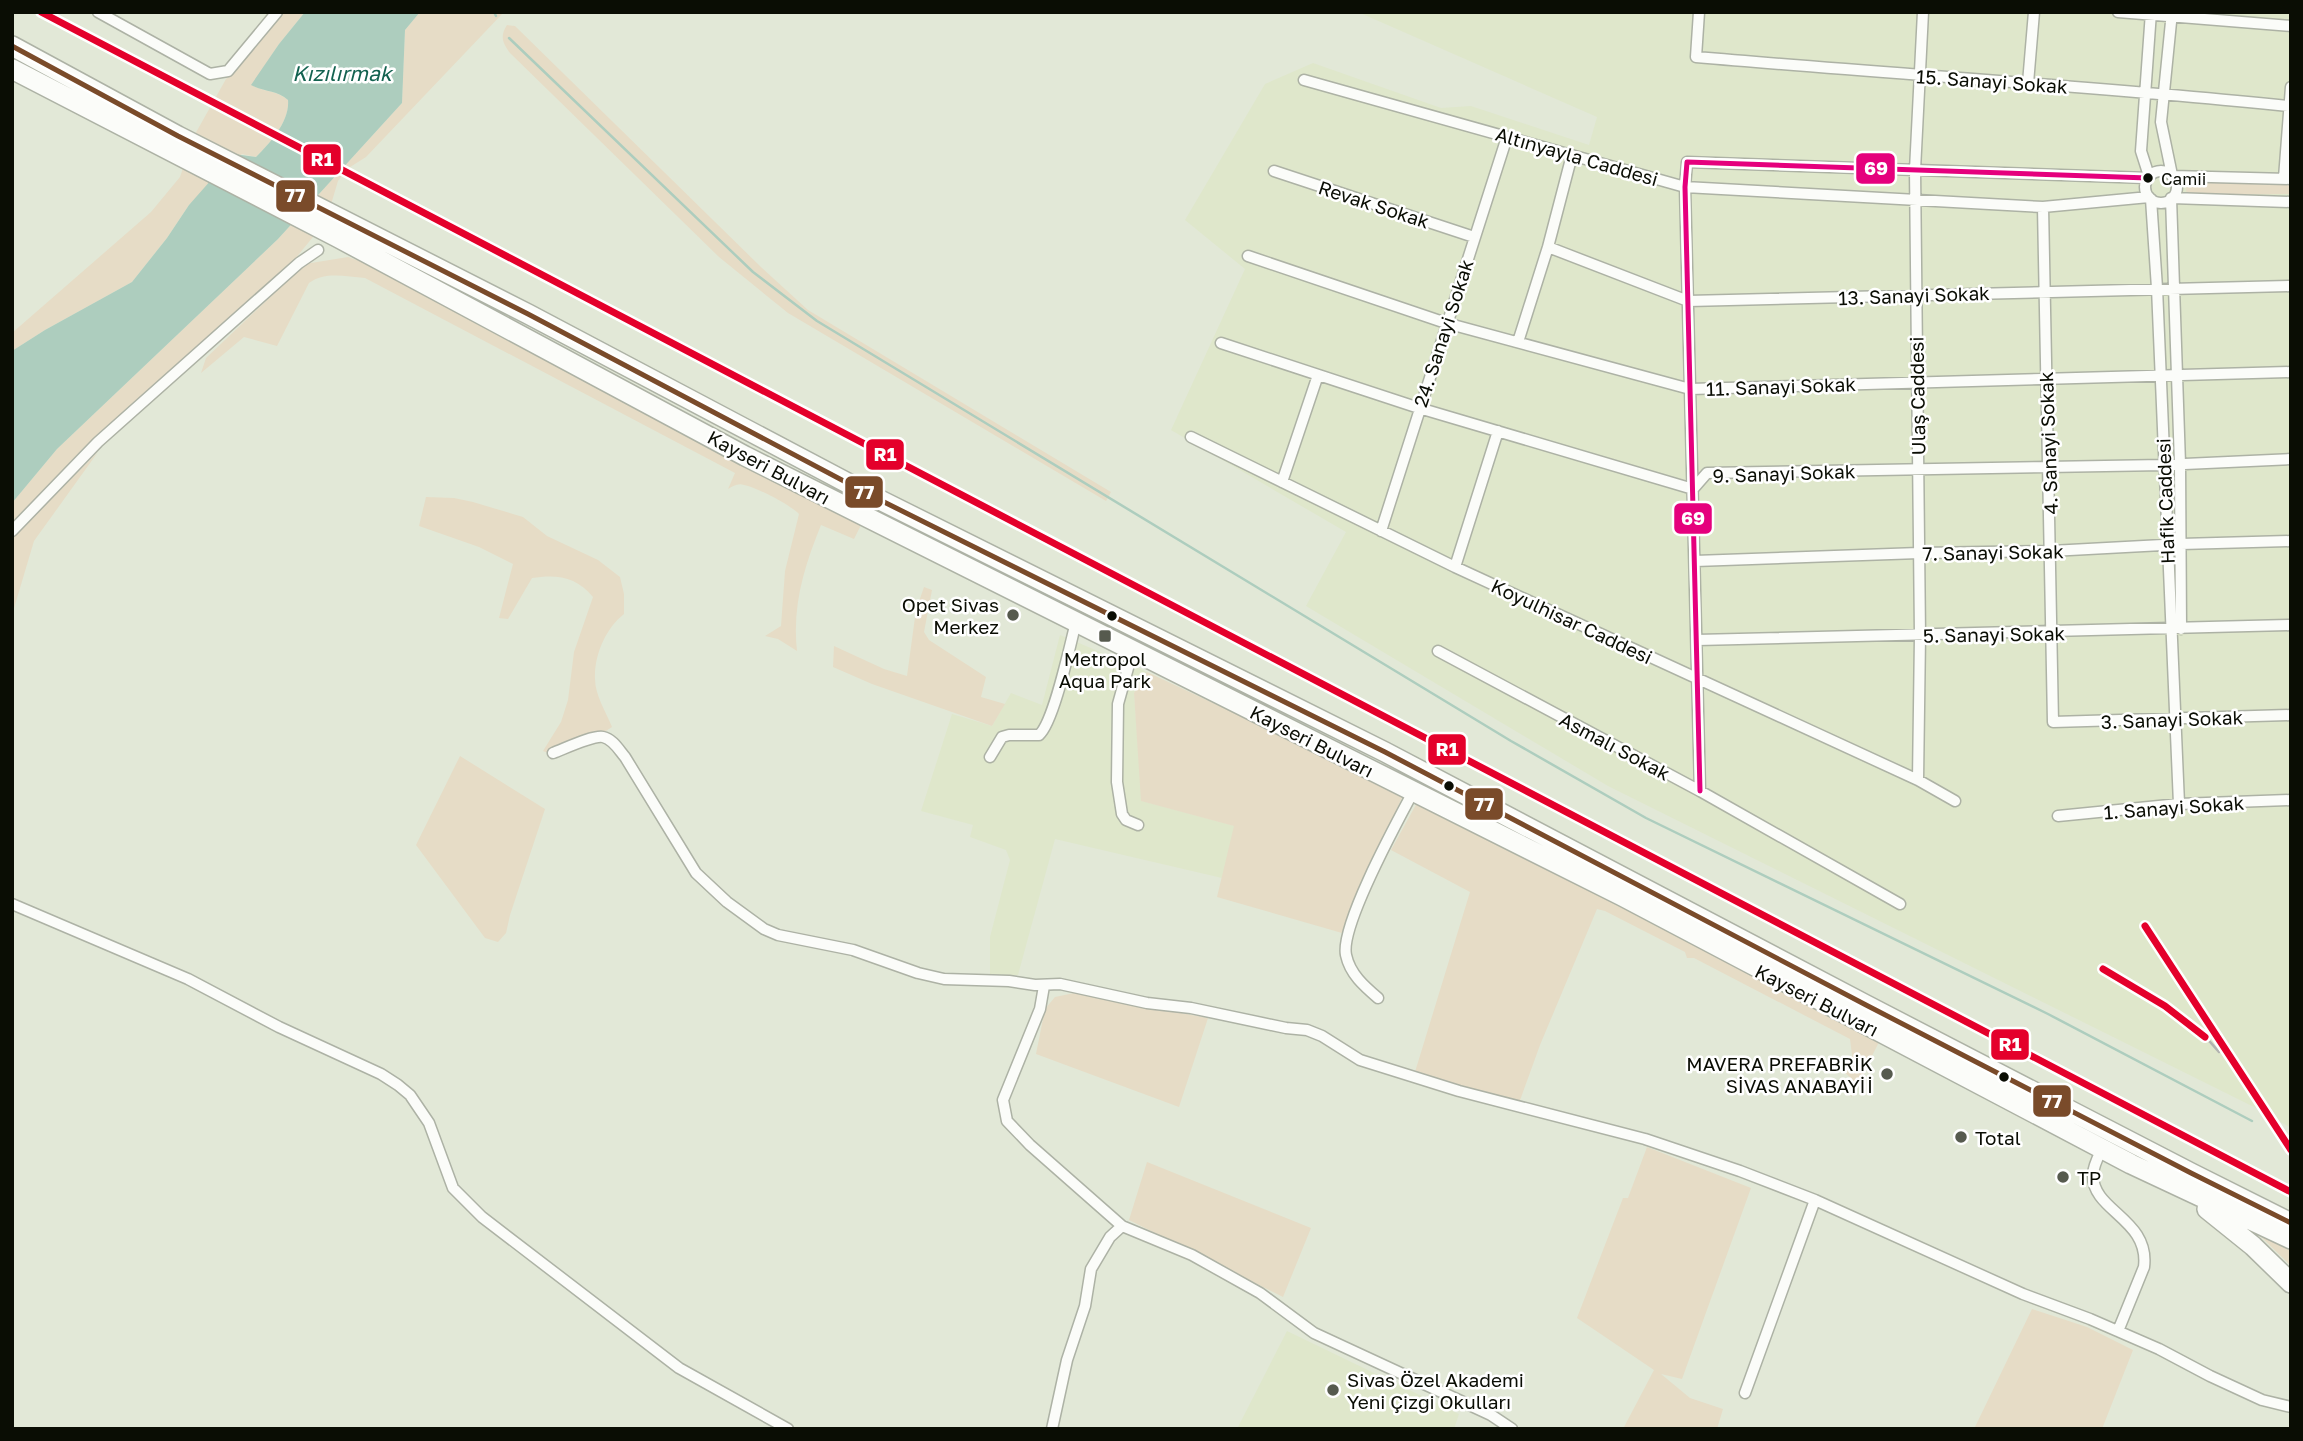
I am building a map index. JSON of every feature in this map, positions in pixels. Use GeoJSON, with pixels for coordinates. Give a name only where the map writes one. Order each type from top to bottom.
{"type":"FeatureCollection","features":[{"type":"Feature","properties":{"kind":"highway"},"geometry":{"type":"LineString","coordinates":[[12,46],[174,144]]}},
{"type":"Feature","properties":{"kind":"highway"},"geometry":{"type":"LineString","coordinates":[[12,69],[174,144],[341,229]]}},
{"type":"Feature","properties":{"kind":"highway","name":"Kayseri Bulvarı"},"geometry":{"type":"LineString","coordinates":[[341,229],[745,456],[1622,896],[2102,1149],[2291,1239]]}},
{"type":"Feature","properties":{"kind":"highway","name":"Kayseri Bulvarı"},"geometry":{"type":"LineString","coordinates":[[341,229],[515,308],[874,498],[1385,752],[1866,1005],[2291,1223]]}},
{"type":"Feature","properties":{"kind":"highway"},"geometry":{"type":"LineString","coordinates":[[2182,1189],[2253,1245],[2291,1283]]}},
{"type":"Feature","properties":{"kind":"street"},"geometry":{"type":"LineString","coordinates":[[98,12],[210,74],[228,71],[277,12]]}},
{"type":"Feature","properties":{"kind":"street","name":"15. Sanayi Sokak"},"geometry":{"type":"LineString","coordinates":[[1699,12],[1696,57],[2164,93],[2288,106]]}},
{"type":"Feature","properties":{"kind":"street","name":"Ulaş Caddesi"},"geometry":{"type":"LineString","coordinates":[[1919,780],[1915,170],[1923,12]]}},
{"type":"Feature","properties":{"kind":"street"},"geometry":{"type":"LineString","coordinates":[[2028,83],[2034,12]]}},
{"type":"Feature","properties":{"kind":"street"},"geometry":{"type":"LineString","coordinates":[[2118,12],[2291,26]]}},
{"type":"Feature","properties":{"kind":"street"},"geometry":{"type":"LineString","coordinates":[[2149,177],[2141,151],[2151,14]]}},
{"type":"Feature","properties":{"kind":"street"},"geometry":{"type":"LineString","coordinates":[[2172,15],[2161,122],[2177,188],[2172,198]]}},
{"type":"Feature","properties":{"kind":"street","name":"Altınyayla Caddesi"},"geometry":{"type":"LineString","coordinates":[[1304,80],[1685,187],[2043,207],[2150,198]]}},
{"type":"Feature","properties":{"kind":"street"},"geometry":{"type":"LineString","coordinates":[[2291,87],[2288,106],[2288,178],[2172,176],[2159,171],[2149,177],[2145,186],[2150,198],[2161,202],[2172,198],[2291,202]]}},
{"type":"Feature","properties":{"kind":"street","name":"24. Sanayi Sokak"},"geometry":{"type":"LineString","coordinates":[[1381,531],[1507,137]]}},
{"type":"Feature","properties":{"kind":"street"},"geometry":{"type":"LineString","coordinates":[[1518,342],[1548,247],[1572,155]]}},
{"type":"Feature","properties":{"kind":"street","name":"Altınyayla Caddesi"},"geometry":{"type":"LineString","coordinates":[[1685,187],[1687,162],[2149,177]]}},
{"type":"Feature","properties":{"kind":"street","name":"Revak Sokak"},"geometry":{"type":"LineString","coordinates":[[1274,171],[1474,237]]}},
{"type":"Feature","properties":{"kind":"street"},"geometry":{"type":"LineString","coordinates":[[1685,187],[1700,791]]}},
{"type":"Feature","properties":{"kind":"street","name":"Hafik Caddesi"},"geometry":{"type":"LineString","coordinates":[[2150,198],[2157,288],[2166,546],[2176,629]]}},
{"type":"Feature","properties":{"kind":"street","name":"Hafik Caddesi"},"geometry":{"type":"LineString","coordinates":[[2172,198],[2181,544],[2175,719],[2179,804]]}},
{"type":"Feature","properties":{"kind":"street","name":"4. Sanayi Sokak"},"geometry":{"type":"LineString","coordinates":[[2043,207],[2053,722]]}},
{"type":"Feature","properties":{"kind":"street","name":"13. Sanayi Sokak"},"geometry":{"type":"LineString","coordinates":[[1548,247],[1688,301],[2291,286]]}},
{"type":"Feature","properties":{"kind":"street"},"geometry":{"type":"LineString","coordinates":[[12,531],[98,442],[261,296],[318,250]]}},
{"type":"Feature","properties":{"kind":"street","name":"11. Sanayi Sokak"},"geometry":{"type":"LineString","coordinates":[[1248,256],[1446,323],[1690,389],[2291,372]]}},
{"type":"Feature","properties":{"kind":"street","name":"9. Sanayi Sokak"},"geometry":{"type":"LineString","coordinates":[[1221,343],[1419,408],[1693,489],[1707,473],[2164,465],[2291,459]]}},
{"type":"Feature","properties":{"kind":"street"},"geometry":{"type":"LineString","coordinates":[[1282,482],[1318,375]]}},
{"type":"Feature","properties":{"kind":"street"},"geometry":{"type":"LineString","coordinates":[[1455,567],[1498,432]]}},
{"type":"Feature","properties":{"kind":"street","name":"Koyulhisar Caddesi"},"geometry":{"type":"LineString","coordinates":[[1191,437],[1455,567],[1919,780],[1955,801]]}},
{"type":"Feature","properties":{"kind":"street","name":"7. Sanayi Sokak"},"geometry":{"type":"LineString","coordinates":[[1695,561],[2291,541]]}},
{"type":"Feature","properties":{"kind":"street"},"geometry":{"type":"LineString","coordinates":[[990,757],[1002,737],[1039,735],[1044,731],[1076,622]]}},
{"type":"Feature","properties":{"kind":"street","name":"5. Sanayi Sokak"},"geometry":{"type":"LineString","coordinates":[[1697,640],[2291,625]]}},
{"type":"Feature","properties":{"kind":"street"},"geometry":{"type":"LineString","coordinates":[[1133,650],[1118,704],[1117,782],[1122,814],[1126,820],[1138,825]]}},
{"type":"Feature","properties":{"kind":"street","name":"Asmalı Sokak"},"geometry":{"type":"LineString","coordinates":[[1438,651],[1700,791],[1900,904]]}},
{"type":"Feature","properties":{"kind":"street","name":"3. Sanayi Sokak"},"geometry":{"type":"LineString","coordinates":[[2053,722],[2291,715]]}},
{"type":"Feature","properties":{"kind":"street"},"geometry":{"type":"LineString","coordinates":[[553,753],[597,737],[605,737],[613,742],[625,757],[696,873],[727,902],[764,929],[796,941],[830,944],[853,950],[918,973],[944,979],[1009,981],[1044,986],[1060,984],[1147,1003],[1191,1008],[1307,1030],[1322,1035],[1360,1060],[1459,1091],[1645,1139],[1740,1171],[1815,1200],[2011,1289],[2118,1331],[2262,1400],[2291,1407]]}},
{"type":"Feature","properties":{"kind":"street"},"geometry":{"type":"LineString","coordinates":[[1378,998],[1361,984],[1345,953],[1354,915],[1375,865],[1413,792]]}},
{"type":"Feature","properties":{"kind":"street","name":"1. Sanayi Sokak"},"geometry":{"type":"LineString","coordinates":[[2057,816],[2179,804],[2291,800]]}},
{"type":"Feature","properties":{"kind":"street"},"geometry":{"type":"LineString","coordinates":[[12,904],[188,979],[279,1027],[381,1074],[398,1085],[410,1095],[429,1123],[453,1188],[482,1217],[679,1368],[788,1429]]}},
{"type":"Feature","properties":{"kind":"street"},"geometry":{"type":"LineString","coordinates":[[1044,986],[1040,1009],[1003,1100],[1007,1121],[1030,1145],[1122,1226],[1192,1255],[1260,1293],[1314,1333],[1491,1415],[1512,1429]]}},
{"type":"Feature","properties":{"kind":"street"},"geometry":{"type":"LineString","coordinates":[[2102,1149],[2095,1165],[2094,1183],[2099,1195],[2142,1241],[2145,1257],[2144,1267],[2118,1331]]}},
{"type":"Feature","properties":{"kind":"street"},"geometry":{"type":"LineString","coordinates":[[1745,1393],[1815,1200]]}},
{"type":"Feature","properties":{"kind":"street"},"geometry":{"type":"LineString","coordinates":[[1052,1429],[1067,1360],[1085,1306],[1091,1269],[1105,1244],[1122,1226]]}},
{"type":"Feature","properties":{"kind":"shaded area"},"geometry":{"type":"Polygon","coordinates":[[[281,12],[305,12],[279,44],[252,85],[288,100],[286,116],[273,138],[256,157],[242,154],[189,205],[132,282],[12,351],[12,333],[151,212],[180,177],[194,136],[226,79],[281,12]]]}},
{"type":"Feature","properties":{"kind":"shaded area"},"geometry":{"type":"Polygon","coordinates":[[[420,12],[504,12],[366,157],[347,169],[338,181],[326,221],[295,259],[94,438],[12,523],[12,503],[57,449],[278,239],[402,103],[405,30],[420,12]]]}},
{"type":"Feature","properties":{"kind":"shaded area"},"geometry":{"type":"Polygon","coordinates":[[[1358,12],[2291,12],[2291,1128],[2258,1109],[1608,786],[1306,606],[1346,532],[1171,430],[1245,269],[1185,220],[1265,84],[1313,63],[1441,108],[1471,106],[1589,145],[1597,117],[1358,12]]]}},
{"type":"Feature","properties":{"kind":"shaded area"},"geometry":{"type":"Polygon","coordinates":[[[507,25],[515,26],[808,310],[1111,492],[1106,501],[788,313],[719,257],[510,53],[503,39],[507,25]]]}},
{"type":"Feature","properties":{"kind":"shaded area"},"geometry":{"type":"Polygon","coordinates":[[[2187,177],[2291,184],[2291,194],[2189,195],[2186,191],[2187,177]]]}},
{"type":"Feature","properties":{"kind":"shaded area"},"geometry":{"type":"Polygon","coordinates":[[[348,257],[368,264],[861,525],[854,539],[821,525],[809,556],[798,602],[797,651],[778,639],[765,636],[781,626],[785,571],[799,514],[781,501],[750,487],[740,484],[728,489],[735,473],[365,278],[329,276],[309,283],[277,346],[244,337],[201,373],[206,358],[305,264],[348,257]]]}},
{"type":"Feature","properties":{"kind":"shaded area"},"geometry":{"type":"Polygon","coordinates":[[[98,452],[34,541],[12,615],[12,538],[98,452]]]}},
{"type":"Feature","properties":{"kind":"shaded area"},"geometry":{"type":"Polygon","coordinates":[[[426,497],[454,498],[523,517],[547,536],[598,560],[620,577],[624,594],[624,614],[607,634],[595,670],[597,691],[612,727],[575,751],[558,757],[543,751],[561,722],[568,700],[574,652],[593,597],[580,585],[566,578],[532,578],[508,619],[499,618],[513,564],[479,547],[419,526],[426,497]]]}},
{"type":"Feature","properties":{"kind":"shaded area"},"geometry":{"type":"Polygon","coordinates":[[[924,587],[932,590],[924,632],[929,640],[986,677],[981,697],[1005,704],[992,726],[872,684],[833,667],[834,646],[884,669],[907,676],[916,610],[924,587]]]}},
{"type":"Feature","properties":{"kind":"shaded area"},"geometry":{"type":"Polygon","coordinates":[[[1060,635],[1147,672],[1134,693],[1142,801],[1235,826],[1222,878],[1055,839],[1018,975],[990,976],[990,937],[1010,860],[1006,850],[970,837],[973,825],[921,811],[952,714],[992,726],[1011,693],[1042,705],[1060,635]]]}},
{"type":"Feature","properties":{"kind":"shaded area"},"geometry":{"type":"Polygon","coordinates":[[[1147,672],[1404,793],[1342,933],[1217,897],[1234,826],[1141,801],[1134,693],[1147,672]]]}},
{"type":"Feature","properties":{"kind":"shaded area"},"geometry":{"type":"Polygon","coordinates":[[[460,756],[545,809],[506,933],[498,942],[485,938],[416,845],[460,756]]]}},
{"type":"Feature","properties":{"kind":"shaded area"},"geometry":{"type":"Polygon","coordinates":[[[1418,801],[1879,1042],[1851,1098],[1851,1078],[1844,1072],[1853,1063],[1850,1039],[1694,958],[1687,958],[1685,952],[1597,909],[1540,1045],[1519,1103],[1415,1072],[1470,892],[1391,850],[1418,801]]]}},
{"type":"Feature","properties":{"kind":"shaded area"},"geometry":{"type":"Polygon","coordinates":[[[1074,993],[1208,1018],[1179,1107],[1036,1054],[1045,1009],[1055,997],[1074,993]]]}},
{"type":"Feature","properties":{"kind":"shaded area"},"geometry":{"type":"Polygon","coordinates":[[[1647,1147],[1751,1188],[1682,1379],[1661,1374],[1690,1398],[1723,1409],[1717,1429],[1623,1429],[1654,1370],[1577,1318],[1623,1198],[1628,1198],[1647,1147]]]}},
{"type":"Feature","properties":{"kind":"shaded area"},"geometry":{"type":"Polygon","coordinates":[[[1147,1162],[1311,1228],[1283,1297],[1129,1220],[1147,1162]]]}},
{"type":"Feature","properties":{"kind":"shaded area"},"geometry":{"type":"Polygon","coordinates":[[[2253,1229],[2291,1247],[2291,1266],[2253,1229]]]}},
{"type":"Feature","properties":{"kind":"shaded area"},"geometry":{"type":"Polygon","coordinates":[[[2032,1309],[2087,1327],[2133,1350],[2102,1429],[1974,1429],[2032,1309]]]}},
{"type":"Feature","properties":{"kind":"shaded area","name":"Sivas Özel Akademi Yeni Çizgi Okulları"},"geometry":{"type":"Polygon","coordinates":[[[1287,1331],[1459,1414],[1454,1429],[1237,1429],[1287,1331]]]}},
{"type":"Feature","properties":{"kind":"water","name":"Kızılırmak"},"geometry":{"type":"Polygon","coordinates":[[[305,12],[420,12],[405,30],[402,103],[278,239],[57,449],[12,503],[12,351],[132,282],[189,205],[234,154],[256,157],[267,145],[286,116],[288,100],[279,94],[251,85],[305,12]]]}},
{"type":"Feature","properties":{"kind":"waterway"},"geometry":{"type":"LineString","coordinates":[[494,12],[496,16]]}},
{"type":"Feature","properties":{"kind":"waterway"},"geometry":{"type":"LineString","coordinates":[[509,38],[753,272],[817,321],[1511,741],[1646,818],[2048,1014],[2252,1121]]}},
{"type":"Feature","properties":{"kind":"railway"},"geometry":{"type":"LineString","coordinates":[[2145,926],[2291,1150]]}},
{"type":"Feature","properties":{"kind":"railway"},"geometry":{"type":"LineString","coordinates":[[2103,969],[2180,1016],[2219,1052]]}},
{"type":"Feature","properties":{"kind":"transit line","name":"R1"},"geometry":{"type":"LineString","coordinates":[[41,12],[2291,1192]]}},
{"type":"Feature","properties":{"kind":"transit line","name":"77"},"geometry":{"type":"LineString","coordinates":[[12,46],[178,136],[528,314],[874,497],[1385,752],[1866,1005],[2291,1223]]}},
{"type":"Feature","properties":{"kind":"transit line","name":"69"},"geometry":{"type":"LineString","coordinates":[[1700,791],[1685,187],[1687,162],[2148,178]]}},
{"type":"Feature","properties":{"kind":"transit line","name":"R1"},"geometry":{"type":"LineString","coordinates":[[2145,926],[2291,1150]]}},
{"type":"Feature","properties":{"kind":"transit line","name":"R1"},"geometry":{"type":"LineString","coordinates":[[2103,969],[2165,1006],[2205,1037]]}},
{"type":"Feature","properties":{"kind":"place","name":"Camii"},"geometry":{"type":"Point","coordinates":[2148,178]}},
{"type":"Feature","properties":{"kind":"place","name":"Opet Sivas Merkez"},"geometry":{"type":"Point","coordinates":[1013,615]}},
{"type":"Feature","properties":{"kind":"place","name":"Metropol Aqua Park"},"geometry":{"type":"Point","coordinates":[1105,636]}},
{"type":"Feature","properties":{"kind":"place","name":"MAVERA PREFABRİK SİVAS ANABAYİİ"},"geometry":{"type":"Point","coordinates":[1887,1074]}},
{"type":"Feature","properties":{"kind":"place","name":"Total"},"geometry":{"type":"Point","coordinates":[1961,1137]}},
{"type":"Feature","properties":{"kind":"place","name":"TP"},"geometry":{"type":"Point","coordinates":[2063,1177]}},
{"type":"Feature","properties":{"kind":"place","name":"Sivas Özel Akademi Yeni Çizgi Okulları"},"geometry":{"type":"Point","coordinates":[1333,1390]}}]}
